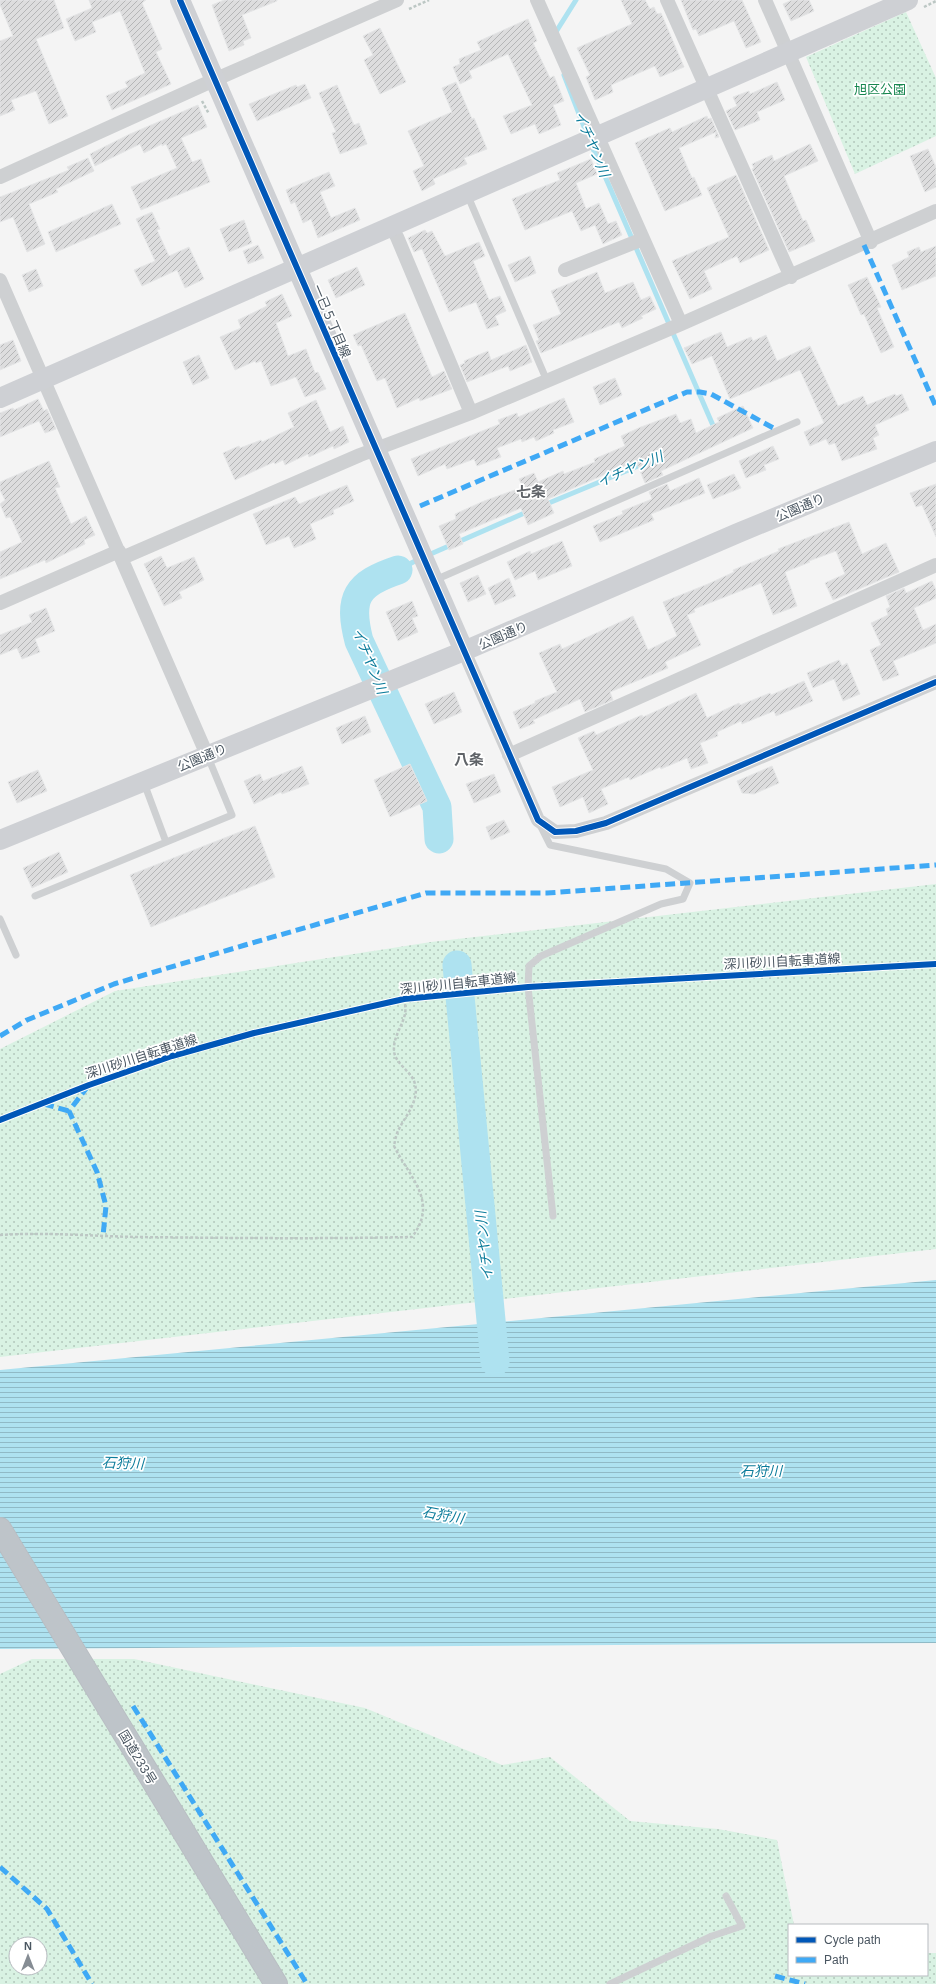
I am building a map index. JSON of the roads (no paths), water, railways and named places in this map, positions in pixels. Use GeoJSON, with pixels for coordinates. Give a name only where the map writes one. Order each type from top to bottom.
{"type":"FeatureCollection","features":[{"type":"Feature","properties":{"kind":"highway","name":"国道233号"},"geometry":{"type":"LineString","coordinates":[[0,1529],[276,1984]]}},
{"type":"Feature","properties":{"kind":"street","name":"一已５丁目線"},"geometry":{"type":"LineString","coordinates":[[180,0],[432,581],[464,651]]}},
{"type":"Feature","properties":{"kind":"street"},"geometry":{"type":"LineString","coordinates":[[0,177],[214,80],[397,0]]}},
{"type":"Feature","properties":{"kind":"street"},"geometry":{"type":"LineString","coordinates":[[538,0],[681,324]]}},
{"type":"Feature","properties":{"kind":"street"},"geometry":{"type":"LineString","coordinates":[[667,0],[791,277]]}},
{"type":"Feature","properties":{"kind":"street"},"geometry":{"type":"LineString","coordinates":[[765,0],[871,242]]}},
{"type":"Feature","properties":{"kind":"street"},"geometry":{"type":"LineString","coordinates":[[0,398],[908,0]]}},
{"type":"Feature","properties":{"kind":"street"},"geometry":{"type":"LineString","coordinates":[[0,603],[360,455],[472,413],[791,277],[871,242],[936,211]]}},
{"type":"Feature","properties":{"kind":"street"},"geometry":{"type":"LineString","coordinates":[[391,227],[397,237],[472,413]]}},
{"type":"Feature","properties":{"kind":"street"},"geometry":{"type":"LineString","coordinates":[[565,270],[643,239]]}},
{"type":"Feature","properties":{"kind":"street"},"geometry":{"type":"LineString","coordinates":[[0,280],[207,755]]}},
{"type":"Feature","properties":{"kind":"street","name":"公園通り"},"geometry":{"type":"LineString","coordinates":[[0,840],[464,651],[738,533],[936,451]]}},
{"type":"Feature","properties":{"kind":"street"},"geometry":{"type":"LineString","coordinates":[[509,755],[936,566]]}},
{"type":"Feature","properties":{"kind":"street"},"geometry":{"type":"LineString","coordinates":[[464,651],[538,820],[555,832],[576,831],[606,823],[936,682]]}},
{"type":"Feature","properties":{"kind":"lane"},"geometry":{"type":"LineString","coordinates":[[467,193],[547,381]]}},
{"type":"Feature","properties":{"kind":"lane"},"geometry":{"type":"LineString","coordinates":[[432,581],[797,422]]}},
{"type":"Feature","properties":{"kind":"lane"},"geometry":{"type":"LineString","coordinates":[[35,896],[232,814],[207,755]]}},
{"type":"Feature","properties":{"kind":"lane"},"geometry":{"type":"LineString","coordinates":[[143,781],[166,842]]}},
{"type":"Feature","properties":{"kind":"lane"},"geometry":{"type":"LineString","coordinates":[[538,820],[550,845],[666,869],[690,883],[684,899],[661,904],[548,953],[529,966],[528,987],[553,1216]]}},
{"type":"Feature","properties":{"kind":"lane"},"geometry":{"type":"LineString","coordinates":[[0,919],[16,955]]}},
{"type":"Feature","properties":{"kind":"lane"},"geometry":{"type":"LineString","coordinates":[[610,1984],[712,1936],[742,1926],[726,1896]]}},
{"type":"Feature","properties":{"kind":"water","name":"石狩川"},"geometry":{"type":"Polygon","coordinates":[[[936,1280],[936,1643],[0,1649],[0,1370],[936,1280]]]}},
{"type":"Feature","properties":{"kind":"waterway","name":"イチヤン川"},"geometry":{"type":"LineString","coordinates":[[554,35],[576,0]]}},
{"type":"Feature","properties":{"kind":"waterway","name":"イチヤン川"},"geometry":{"type":"LineString","coordinates":[[564,75],[588,137]]}},
{"type":"Feature","properties":{"kind":"waterway","name":"イチヤン川"},"geometry":{"type":"LineString","coordinates":[[591,144],[715,430]]}},
{"type":"Feature","properties":{"kind":"waterway","name":"イチヤン川"},"geometry":{"type":"LineString","coordinates":[[544,505],[643,464]]}},
{"type":"Feature","properties":{"kind":"waterway","name":"イチヤン川"},"geometry":{"type":"LineString","coordinates":[[426,556],[529,511]]}},
{"type":"Feature","properties":{"kind":"waterway","name":"イチヤン川"},"geometry":{"type":"LineString","coordinates":[[398,570],[419,559]]}},
{"type":"Feature","properties":{"kind":"waterway","name":"イチヤン川"},"geometry":{"type":"LineString","coordinates":[[398,570],[384,575],[364,587],[355,603],[356,626],[359,641],[437,807],[439,839]]}},
{"type":"Feature","properties":{"kind":"waterway","name":"イチヤン川"},"geometry":{"type":"LineString","coordinates":[[457,965],[495,1362]]}},
{"type":"Feature","properties":{"kind":"district","name":"七条"},"geometry":{"type":"Point","coordinates":[531,492]}},
{"type":"Feature","properties":{"kind":"district","name":"八条"},"geometry":{"type":"Point","coordinates":[469,760]}},
{"type":"Feature","properties":{"kind":"park label","name":"旭区公園"},"geometry":{"type":"Point","coordinates":[880,89]}}]}
